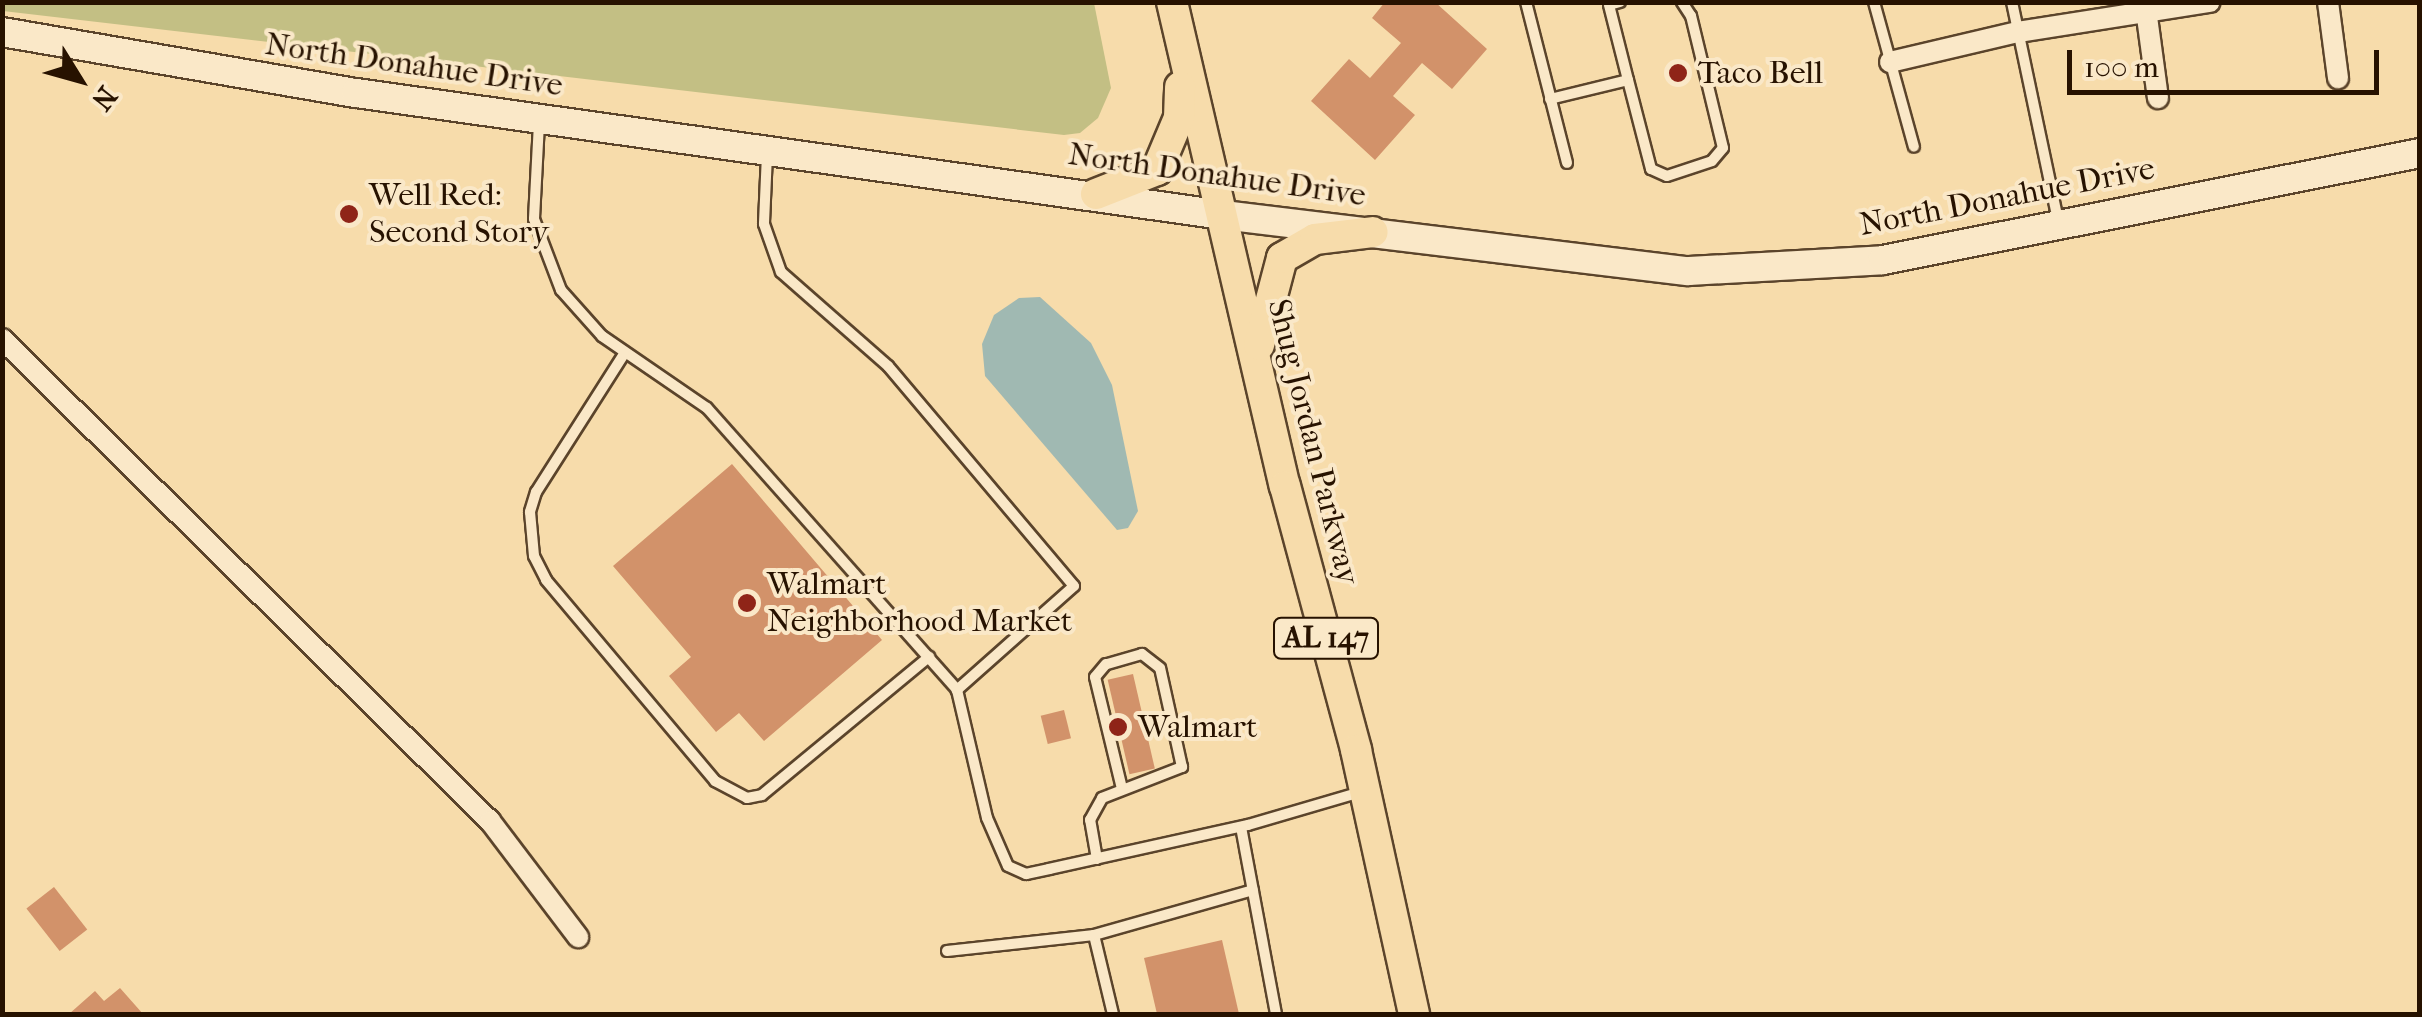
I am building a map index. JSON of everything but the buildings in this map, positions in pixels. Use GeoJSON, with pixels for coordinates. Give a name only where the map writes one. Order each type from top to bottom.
{"type":"FeatureCollection","features":[{"type":"Feature","properties":{"kind":"main road","name":"Shug Jordan Parkway"},"geometry":{"type":"LineString","coordinates":[[1172,2],[1256,357],[1366,790],[1414,1014]]}},
{"type":"Feature","properties":{"kind":"main road"},"geometry":{"type":"LineString","coordinates":[[1096,194],[1157,170],[1171,147],[1179,118],[1182,49]]}},
{"type":"Feature","properties":{"kind":"main road"},"geometry":{"type":"LineString","coordinates":[[1256,357],[1282,258],[1314,239],[1374,232]]}},
{"type":"Feature","properties":{"kind":"street"},"geometry":{"type":"LineString","coordinates":[[1890,62],[2146,7],[2210,2]]}},
{"type":"Feature","properties":{"kind":"street"},"geometry":{"type":"LineString","coordinates":[[2328,2],[2338,78]]}},
{"type":"Feature","properties":{"kind":"street"},"geometry":{"type":"LineString","coordinates":[[2146,7],[2158,98]]}},
{"type":"Feature","properties":{"kind":"street","name":"North Donahue Drive"},"geometry":{"type":"LineString","coordinates":[[2,32],[210,72],[1096,194],[1223,215],[1689,271],[1782,270],[1883,260],[2058,220],[2420,154]]}},
{"type":"Feature","properties":{"kind":"street"},"geometry":{"type":"LineString","coordinates":[[2,339],[490,821],[578,937]]}},
{"type":"Feature","properties":{"kind":"lane"},"geometry":{"type":"LineString","coordinates":[[1526,2],[1567,162]]}},
{"type":"Feature","properties":{"kind":"lane"},"geometry":{"type":"LineString","coordinates":[[1615,4],[1628,80],[1651,169],[1668,176],[1712,161],[1723,148],[1691,16],[1682,2]]}},
{"type":"Feature","properties":{"kind":"lane"},"geometry":{"type":"LineString","coordinates":[[1874,2],[1914,147]]}},
{"type":"Feature","properties":{"kind":"lane"},"geometry":{"type":"LineString","coordinates":[[2012,2],[2058,220]]}},
{"type":"Feature","properties":{"kind":"lane"},"geometry":{"type":"LineString","coordinates":[[1550,99],[1628,80]]}},
{"type":"Feature","properties":{"kind":"lane"},"geometry":{"type":"LineString","coordinates":[[540,117],[532,176],[546,260],[581,318],[624,354],[706,408],[958,690],[998,854],[1026,874],[1242,827],[1366,790]]}},
{"type":"Feature","properties":{"kind":"lane"},"geometry":{"type":"LineString","coordinates":[[768,150],[762,210],[781,272],[888,366],[1074,586],[958,690]]}},
{"type":"Feature","properties":{"kind":"lane"},"geometry":{"type":"LineString","coordinates":[[624,354],[536,492],[530,512],[534,556],[546,580],[714,781],[747,798],[762,795],[929,656]]}},
{"type":"Feature","properties":{"kind":"lane"},"geometry":{"type":"LineString","coordinates":[[1097,859],[1093,808],[1122,789],[1176,774],[1184,759],[1160,668],[1142,654],[1106,664],[1094,676],[1122,789]]}},
{"type":"Feature","properties":{"kind":"lane"},"geometry":{"type":"LineString","coordinates":[[1242,827],[1276,1014]]}},
{"type":"Feature","properties":{"kind":"lane"},"geometry":{"type":"LineString","coordinates":[[946,951],[1094,935],[1253,890]]}},
{"type":"Feature","properties":{"kind":"lane"},"geometry":{"type":"LineString","coordinates":[[1094,935],[1112,1014]]}},
{"type":"Feature","properties":{"kind":"shaded area"},"geometry":{"type":"Polygon","coordinates":[[[3,2],[1094,3],[1111,88],[1098,118],[1080,133],[1064,135],[3,11],[3,2]]]}},
{"type":"Feature","properties":{"kind":"water"},"geometry":{"type":"Polygon","coordinates":[[[1040,297],[1091,343],[1112,385],[1138,511],[1128,528],[1117,530],[985,376],[982,344],[994,315],[1019,298],[1040,297]]]}},
{"type":"Feature","properties":{"kind":"place","name":"Taco Bell"},"geometry":{"type":"Point","coordinates":[1678,73]}},
{"type":"Feature","properties":{"kind":"place","name":"Well Red: Second Story"},"geometry":{"type":"Point","coordinates":[349,214]}},
{"type":"Feature","properties":{"kind":"place","name":"Walmart Neighborhood Market"},"geometry":{"type":"Point","coordinates":[747,603]}},
{"type":"Feature","properties":{"kind":"place","name":"Walmart"},"geometry":{"type":"Point","coordinates":[1118,727]}}]}
